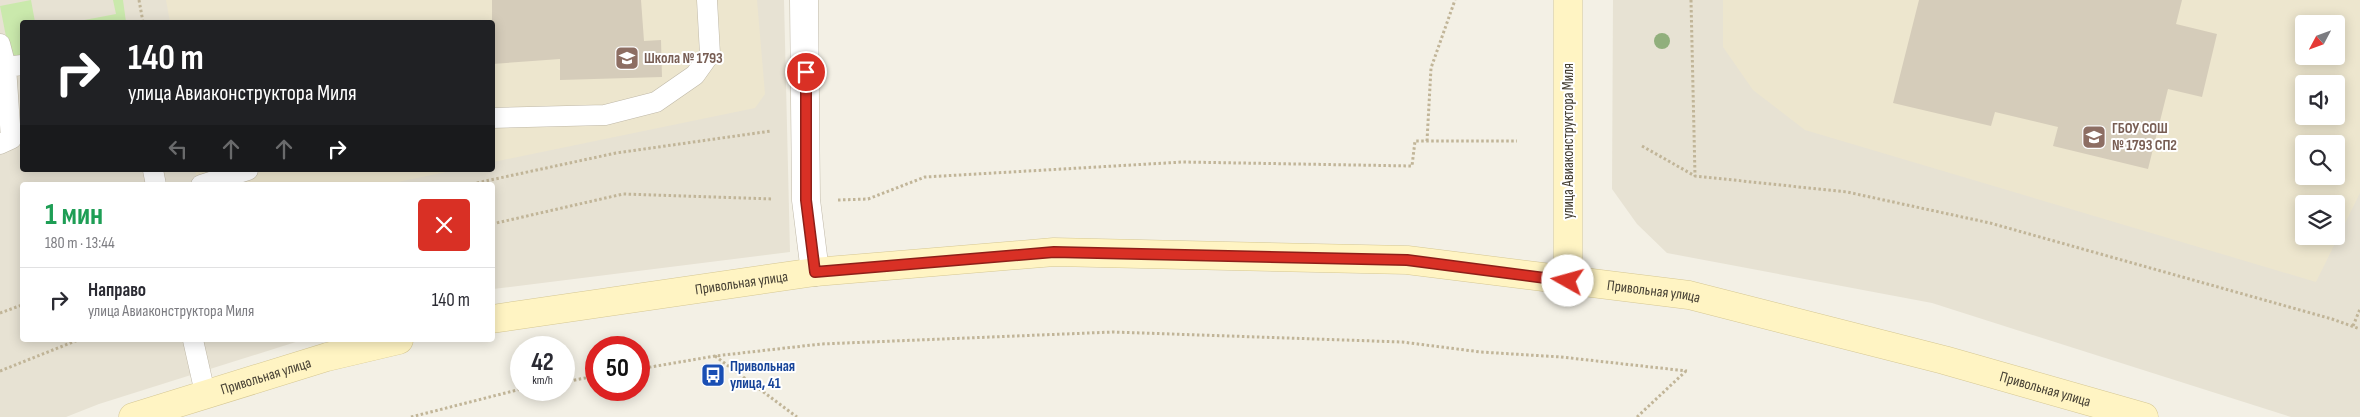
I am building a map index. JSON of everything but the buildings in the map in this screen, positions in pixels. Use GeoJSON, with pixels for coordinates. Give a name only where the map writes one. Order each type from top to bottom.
{"type":"FeatureCollection","features":[{"type":"Feature","properties":{"kind":"main road","name":"улица Авиаконструктора Миля"},"geometry":{"type":"LineString","coordinates":[[1568,0],[1568,281]]}},
{"type":"Feature","properties":{"kind":"main road","name":"Привольная улица"},"geometry":{"type":"LineString","coordinates":[[495,318],[815,272],[1054,252],[1407,260],[1689,295],[1944,360],[2144,417]]}},
{"type":"Feature","properties":{"kind":"main road","name":"Привольная улица"},"geometry":{"type":"LineString","coordinates":[[133,417],[205,393],[327,357],[391,342]]}},
{"type":"Feature","properties":{"kind":"street"},"geometry":{"type":"LineString","coordinates":[[804,0],[807,126],[806,200],[815,272]]}},
{"type":"Feature","properties":{"kind":"lane"},"geometry":{"type":"LineString","coordinates":[[495,118],[605,115],[656,102],[695,75],[710,54],[707,0]]}},
{"type":"Feature","properties":{"kind":"lane"},"geometry":{"type":"LineString","coordinates":[[0,44],[9,65],[11,139],[0,144]]}},
{"type":"Feature","properties":{"kind":"lane"},"geometry":{"type":"LineString","coordinates":[[210,182],[242,172]]}},
{"type":"Feature","properties":{"kind":"lane"},"geometry":{"type":"LineString","coordinates":[[193,342],[205,393]]}},
{"type":"Feature","properties":{"kind":"path"},"geometry":{"type":"LineString","coordinates":[[139,0],[143,20]]}},
{"type":"Feature","properties":{"kind":"path"},"geometry":{"type":"LineString","coordinates":[[1427,141],[1431,68],[1455,0]]}},
{"type":"Feature","properties":{"kind":"path"},"geometry":{"type":"LineString","coordinates":[[1691,0],[1695,176]]}},
{"type":"Feature","properties":{"kind":"path"},"geometry":{"type":"LineString","coordinates":[[481,182],[616,153],[807,126]]}},
{"type":"Feature","properties":{"kind":"path"},"geometry":{"type":"LineString","coordinates":[[837,200],[868,199],[926,177],[1183,162],[1412,166],[1415,141],[1517,142]]}},
{"type":"Feature","properties":{"kind":"path"},"geometry":{"type":"LineString","coordinates":[[1642,146],[1695,176],[1847,192],[1990,223],[2332,318],[2360,329]]}},
{"type":"Feature","properties":{"kind":"path"},"geometry":{"type":"LineString","coordinates":[[495,223],[623,194],[773,199]]}},
{"type":"Feature","properties":{"kind":"path"},"geometry":{"type":"LineString","coordinates":[[0,313],[20,306]]}},
{"type":"Feature","properties":{"kind":"path"},"geometry":{"type":"LineString","coordinates":[[2353,326],[2360,309]]}},
{"type":"Feature","properties":{"kind":"path"},"geometry":{"type":"LineString","coordinates":[[650,367],[715,356],[821,344],[1113,332],[1402,342],[1481,352],[1561,357],[1687,371],[1636,417]]}},
{"type":"Feature","properties":{"kind":"path"},"geometry":{"type":"LineString","coordinates":[[0,371],[73,342]]}},
{"type":"Feature","properties":{"kind":"path"},"geometry":{"type":"LineString","coordinates":[[715,356],[797,417]]}},
{"type":"Feature","properties":{"kind":"path"},"geometry":{"type":"LineString","coordinates":[[411,417],[510,392]]}},
{"type":"Feature","properties":{"kind":"shaded area"},"geometry":{"type":"Polygon","coordinates":[[[0,0],[784,0],[790,252],[495,289],[495,182],[20,182],[20,342],[296,342],[99,404],[66,417],[0,417],[0,0]]]}},
{"type":"Feature","properties":{"kind":"shaded area","name":"Школа № 1793"},"geometry":{"type":"Polygon","coordinates":[[[166,0],[757,0],[765,94],[755,108],[495,162],[495,20],[170,20],[166,0]]]}},
{"type":"Feature","properties":{"kind":"shaded area"},"geometry":{"type":"Polygon","coordinates":[[[1613,0],[2360,0],[2360,417],[2291,417],[1932,303],[1667,253],[1637,224],[1612,189],[1613,0]]]}},
{"type":"Feature","properties":{"kind":"shaded area","name":"ГБОУ СОШ № 1793 СП2"},"geometry":{"type":"Polygon","coordinates":[[[1723,0],[2360,0],[2360,193],[2345,223],[2345,195],[2295,195],[2295,245],[2334,245],[2316,282],[1805,130],[1753,90],[1723,47],[1723,0]]]}},
{"type":"Feature","properties":{"kind":"shaded area"},"geometry":{"type":"Polygon","coordinates":[[[195,172],[446,172],[398,182],[197,182],[195,172]]]}},
{"type":"Feature","properties":{"kind":"green space"},"geometry":{"type":"Polygon","coordinates":[[[31,0],[35,20],[20,20],[20,61],[10,57],[0,6],[31,0]]]}},
{"type":"Feature","properties":{"kind":"green space"},"geometry":{"type":"Polygon","coordinates":[[[113,0],[123,0],[126,20],[84,20],[116,14],[113,0]]]}},
{"type":"Feature","properties":{"kind":"place","name":"Школа № 1793"},"geometry":{"type":"Point","coordinates":[627,58]}},
{"type":"Feature","properties":{"kind":"place","name":"ГБОУ СОШ № 1793 СП2"},"geometry":{"type":"Point","coordinates":[2094,137]}},
{"type":"Feature","properties":{"kind":"place","name":"Привольная улица, 41"},"geometry":{"type":"Point","coordinates":[713,375]}},
{"type":"Feature","properties":{"kind":"route"},"geometry":{"type":"LineString","coordinates":[[806,72],[806,200],[815,272],[1054,252],[1407,260],[1568,281]]}}]}
